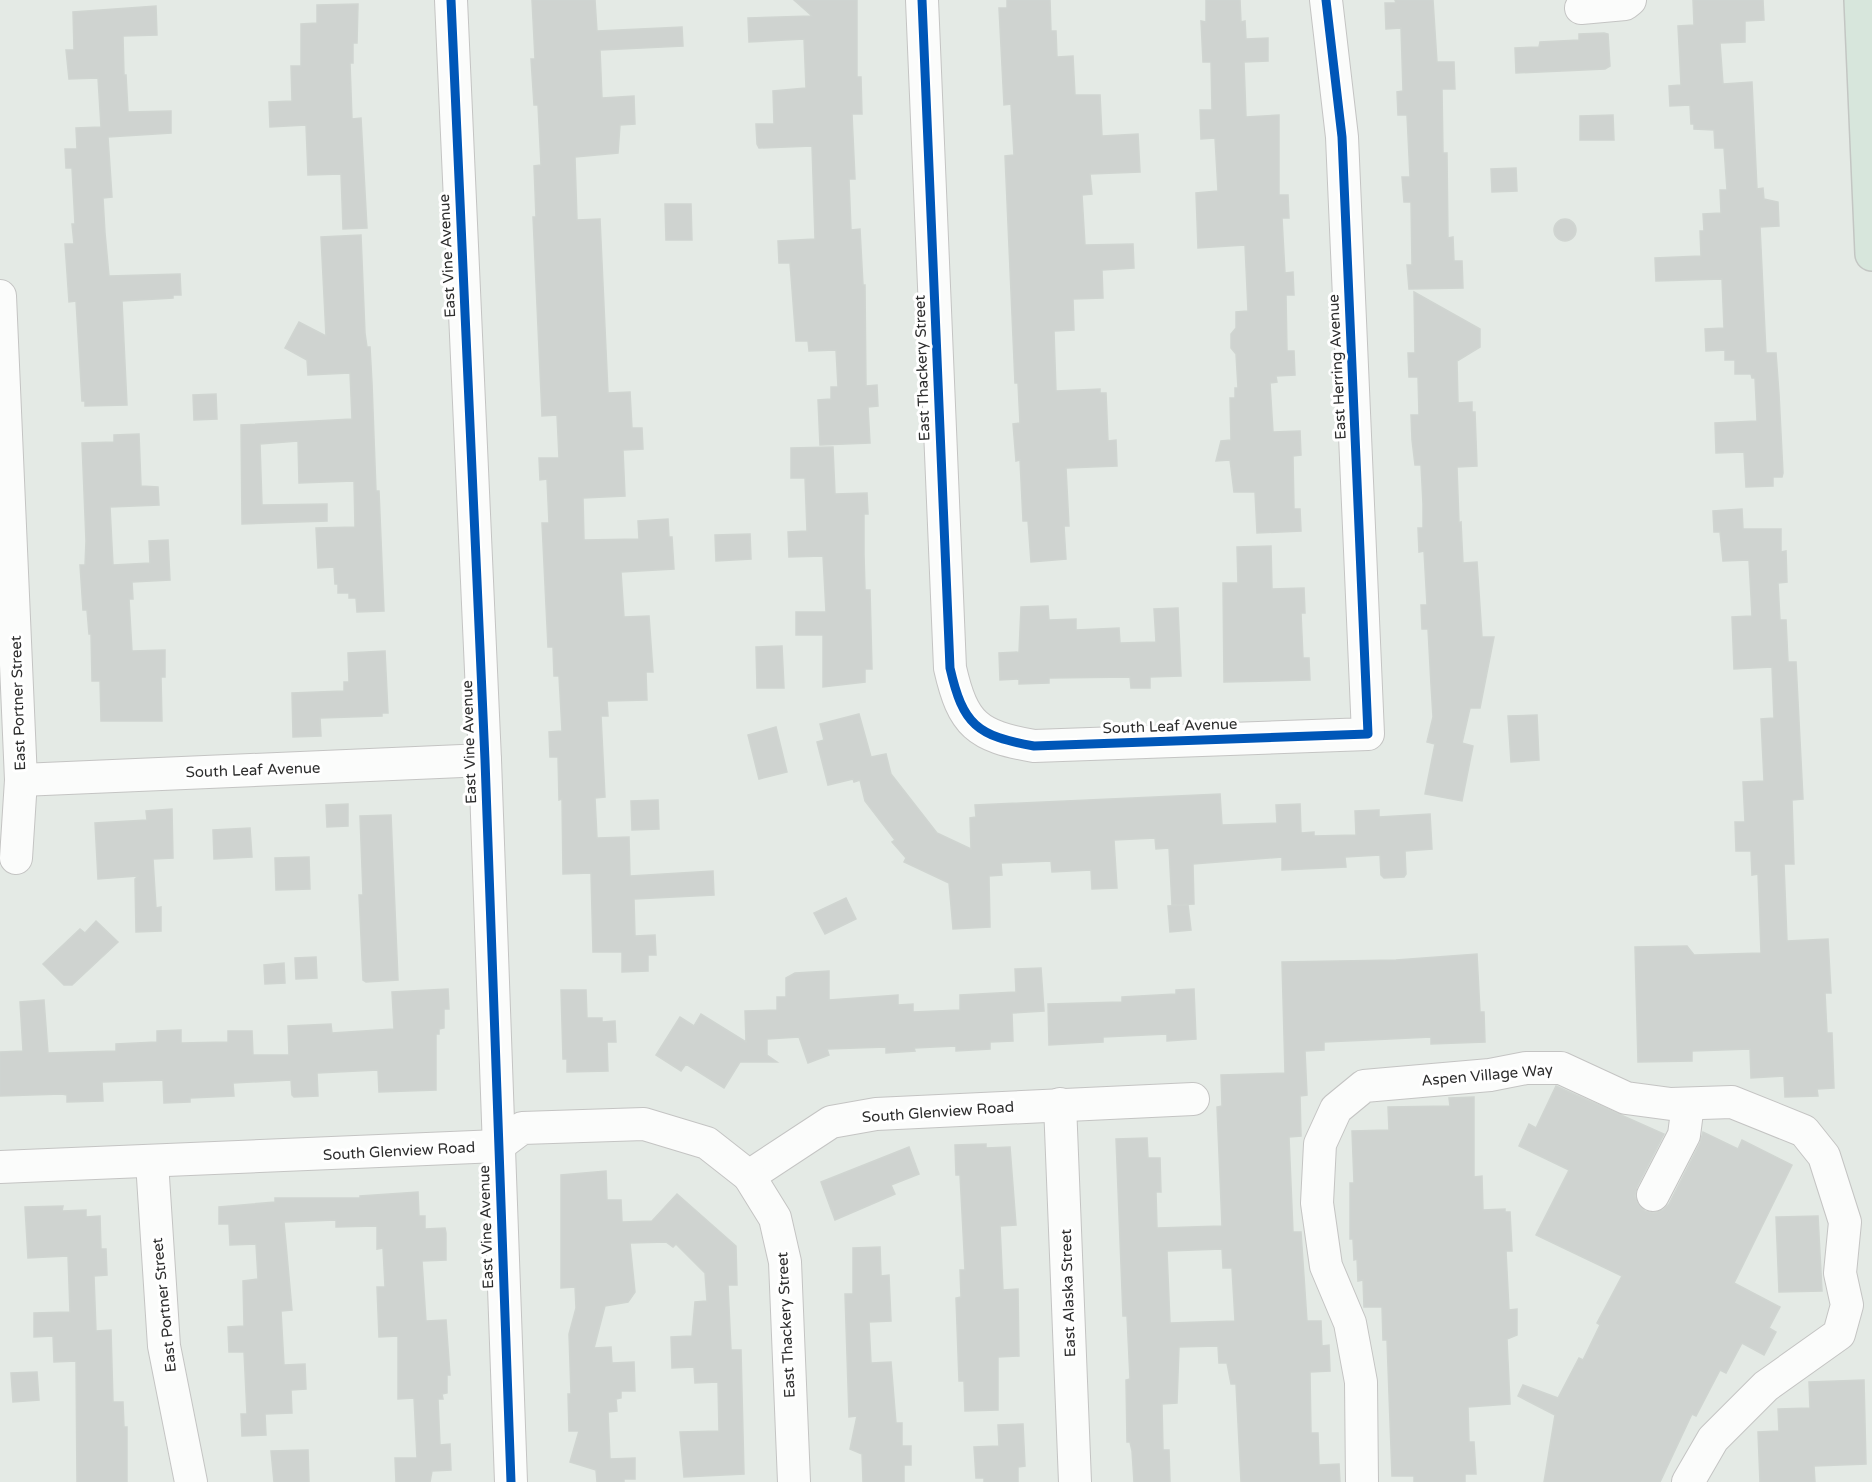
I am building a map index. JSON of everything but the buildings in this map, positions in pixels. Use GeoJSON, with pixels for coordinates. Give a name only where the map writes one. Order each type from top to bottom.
{"type":"FeatureCollection","features":[{"type":"Feature","properties":{"kind":"main road"},"geometry":{"type":"LineString","coordinates":[[1865,15],[1872,254]]}},
{"type":"Feature","properties":{"kind":"street","name":"East Vine Avenue"},"geometry":{"type":"LineString","coordinates":[[451,0],[485,760],[511,1482]]}},
{"type":"Feature","properties":{"kind":"street","name":"East Thackery Street"},"geometry":{"type":"LineString","coordinates":[[922,0],[950,668],[957,700],[977,728]]}},
{"type":"Feature","properties":{"kind":"street","name":"East Herring Avenue"},"geometry":{"type":"LineString","coordinates":[[1326,0],[1342,137],[1368,734]]}},
{"type":"Feature","properties":{"kind":"street"},"geometry":{"type":"LineString","coordinates":[[1581,8],[1625,4],[1630,0]]}},
{"type":"Feature","properties":{"kind":"street","name":"East Portner Street"},"geometry":{"type":"LineString","coordinates":[[0,296],[21,780],[16,858]]}},
{"type":"Feature","properties":{"kind":"street","name":"South Leaf Avenue"},"geometry":{"type":"LineString","coordinates":[[977,728],[1004,741],[1034,746],[1368,734]]}},
{"type":"Feature","properties":{"kind":"street","name":"South Leaf Avenue"},"geometry":{"type":"LineString","coordinates":[[21,780],[485,760]]}},
{"type":"Feature","properties":{"kind":"street","name":"Aspen Village Way"},"geometry":{"type":"LineString","coordinates":[[1362,1482],[1361,1382],[1350,1323],[1326,1266],[1317,1203],[1320,1144],[1336,1109],[1364,1086],[1490,1075],[1526,1068],[1561,1068],[1626,1098],[1688,1104],[1732,1102],[1803,1131],[1824,1156],[1845,1222],[1840,1273],[1847,1305],[1839,1334],[1766,1386],[1713,1439],[1688,1482]]}},
{"type":"Feature","properties":{"kind":"street","name":"South Glenview Road"},"geometry":{"type":"LineString","coordinates":[[749,1176],[831,1122],[876,1114],[1192,1099]]}},
{"type":"Feature","properties":{"kind":"street","name":"East Alaska Street"},"geometry":{"type":"LineString","coordinates":[[1060,1104],[1075,1482]]}},
{"type":"Feature","properties":{"kind":"street"},"geometry":{"type":"LineString","coordinates":[[1653,1195],[1684,1135],[1688,1104]]}},
{"type":"Feature","properties":{"kind":"street"},"geometry":{"type":"LineString","coordinates":[[498,1146],[522,1128],[644,1124],[707,1143],[749,1176]]}},
{"type":"Feature","properties":{"kind":"street","name":"South Glenview Road"},"geometry":{"type":"LineString","coordinates":[[0,1167],[498,1146]]}},
{"type":"Feature","properties":{"kind":"street","name":"East Portner Street"},"geometry":{"type":"LineString","coordinates":[[152,1162],[164,1347],[191,1482]]}},
{"type":"Feature","properties":{"kind":"street","name":"East Thackery Street"},"geometry":{"type":"LineString","coordinates":[[749,1176],[775,1218],[785,1262],[794,1482]]}},
{"type":"Feature","properties":{"kind":"cycle path"},"geometry":{"type":"LineString","coordinates":[[451,0],[485,760],[511,1482]]}},
{"type":"Feature","properties":{"kind":"cycle path"},"geometry":{"type":"LineString","coordinates":[[922,0],[950,668],[961,703],[967,715],[976,725],[999,738],[1034,746],[1368,734],[1342,137],[1326,0]]}}]}
